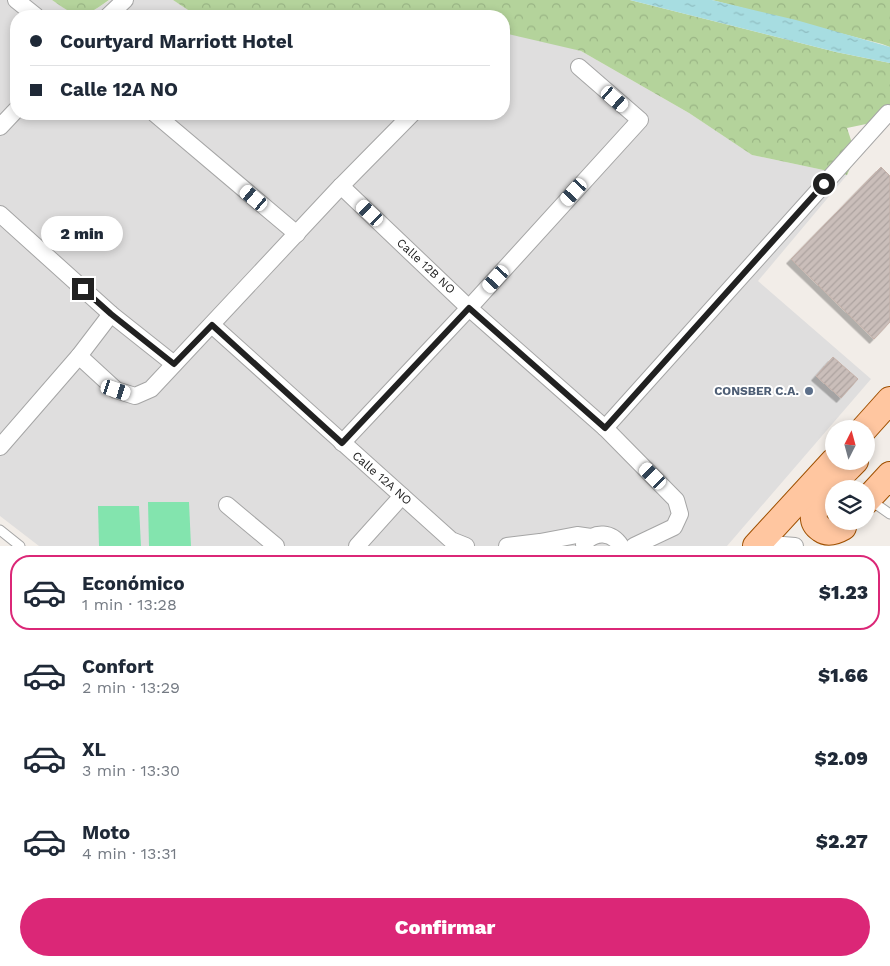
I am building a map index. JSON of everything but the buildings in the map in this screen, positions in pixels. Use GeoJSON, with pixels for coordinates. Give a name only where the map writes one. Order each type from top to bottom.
{"type":"FeatureCollection","features":[{"type":"Feature","properties":{"kind":"main road"},"geometry":{"type":"LineString","coordinates":[[872,420],[890,400]]}},
{"type":"Feature","properties":{"kind":"main road"},"geometry":{"type":"LineString","coordinates":[[875,439],[890,423]]}},
{"type":"Feature","properties":{"kind":"main road"},"geometry":{"type":"LineString","coordinates":[[757,544],[826,470]]}},
{"type":"Feature","properties":{"kind":"main road"},"geometry":{"type":"LineString","coordinates":[[838,480],[847,470]]}},
{"type":"Feature","properties":{"kind":"main road"},"geometry":{"type":"LineString","coordinates":[[875,491],[890,475]]}},
{"type":"Feature","properties":{"kind":"main road"},"geometry":{"type":"LineString","coordinates":[[825,494],[813,512],[814,520],[823,531],[836,530]]}},
{"type":"Feature","properties":{"kind":"main road"},"geometry":{"type":"LineString","coordinates":[[825,546],[840,530]]}},
{"type":"Feature","properties":{"kind":"street"},"geometry":{"type":"LineString","coordinates":[[16,0],[28,10]]}},
{"type":"Feature","properties":{"kind":"street"},"geometry":{"type":"LineString","coordinates":[[114,10],[125,0]]}},
{"type":"Feature","properties":{"kind":"street"},"geometry":{"type":"LineString","coordinates":[[342,443],[469,308],[640,120],[579,67]]}},
{"type":"Feature","properties":{"kind":"street"},"geometry":{"type":"LineString","coordinates":[[605,428],[888,112]]}},
{"type":"Feature","properties":{"kind":"street"},"geometry":{"type":"LineString","coordinates":[[0,127],[10,116]]}},
{"type":"Feature","properties":{"kind":"street"},"geometry":{"type":"LineString","coordinates":[[162,120],[297,234]]}},
{"type":"Feature","properties":{"kind":"street"},"geometry":{"type":"LineString","coordinates":[[79,356],[116,390],[135,396],[151,390],[341,186],[406,120]]}},
{"type":"Feature","properties":{"kind":"street","name":"Calle 12B NO"},"geometry":{"type":"LineString","coordinates":[[341,186],[469,308],[605,428],[676,500],[680,514],[674,527],[634,546]]}},
{"type":"Feature","properties":{"kind":"street"},"geometry":{"type":"LineString","coordinates":[[0,214],[111,314],[174,364]]}},
{"type":"Feature","properties":{"kind":"street"},"geometry":{"type":"LineString","coordinates":[[0,447],[79,356],[111,314]]}},
{"type":"Feature","properties":{"kind":"street","name":"Calle 12A NO"},"geometry":{"type":"LineString","coordinates":[[212,325],[451,540],[466,546]]}},
{"type":"Feature","properties":{"kind":"street"},"geometry":{"type":"LineString","coordinates":[[357,546],[402,496]]}},
{"type":"Feature","properties":{"kind":"street"},"geometry":{"type":"LineString","coordinates":[[226,505],[276,546]]}},
{"type":"Feature","properties":{"kind":"street"},"geometry":{"type":"LineString","coordinates":[[529,545],[577,535],[587,542],[601,534],[607,534],[617,540],[621,546]]}},
{"type":"Feature","properties":{"kind":"street"},"geometry":{"type":"LineString","coordinates":[[757,544],[795,546]]}},
{"type":"Feature","properties":{"kind":"lane"},"geometry":{"type":"LineString","coordinates":[[875,505],[890,514]]}},
{"type":"Feature","properties":{"kind":"lane"},"geometry":{"type":"LineString","coordinates":[[0,530],[20,546]]}},
{"type":"Feature","properties":{"kind":"shaded area"},"geometry":{"type":"Polygon","coordinates":[[[0,0],[52,0],[67,10],[10,10],[10,120],[510,120],[510,29],[581,51],[689,113],[752,155],[847,175],[758,281],[871,379],[836,420],[825,420],[825,432],[727,546],[39,546],[0,516],[0,0]]]}},
{"type":"Feature","properties":{"kind":"shaded area"},"geometry":{"type":"Polygon","coordinates":[[[110,0],[173,0],[188,10],[94,10],[110,0]]]}},
{"type":"Feature","properties":{"kind":"green space"},"geometry":{"type":"Polygon","coordinates":[[[52,0],[109,0],[94,10],[67,10],[52,0]]]}},
{"type":"Feature","properties":{"kind":"green space"},"geometry":{"type":"Polygon","coordinates":[[[173,0],[630,0],[836,52],[890,63],[890,119],[847,128],[856,155],[847,175],[752,155],[689,113],[581,51],[510,34],[510,10],[188,10],[173,0]]]}},
{"type":"Feature","properties":{"kind":"green space"},"geometry":{"type":"Polygon","coordinates":[[[712,0],[890,0],[890,47],[882,44],[712,0]]]}},
{"type":"Feature","properties":{"kind":"green space"},"geometry":{"type":"Polygon","coordinates":[[[148,502],[189,502],[191,546],[149,546],[148,502]]]}},
{"type":"Feature","properties":{"kind":"green space"},"geometry":{"type":"Polygon","coordinates":[[[98,506],[139,506],[141,546],[99,546],[98,506]]]}},
{"type":"Feature","properties":{"kind":"water"},"geometry":{"type":"Polygon","coordinates":[[[630,0],[712,0],[796,20],[890,47],[890,63],[836,52],[630,0]]]}},
{"type":"Feature","properties":{"kind":"place","name":"CONSBER C.A."},"geometry":{"type":"Point","coordinates":[809,391]}},
{"type":"Feature","properties":{"kind":"route"},"geometry":{"type":"LineString","coordinates":[[83,289],[174,364],[212,325],[342,443],[469,308],[605,428],[824,184]]}}]}
